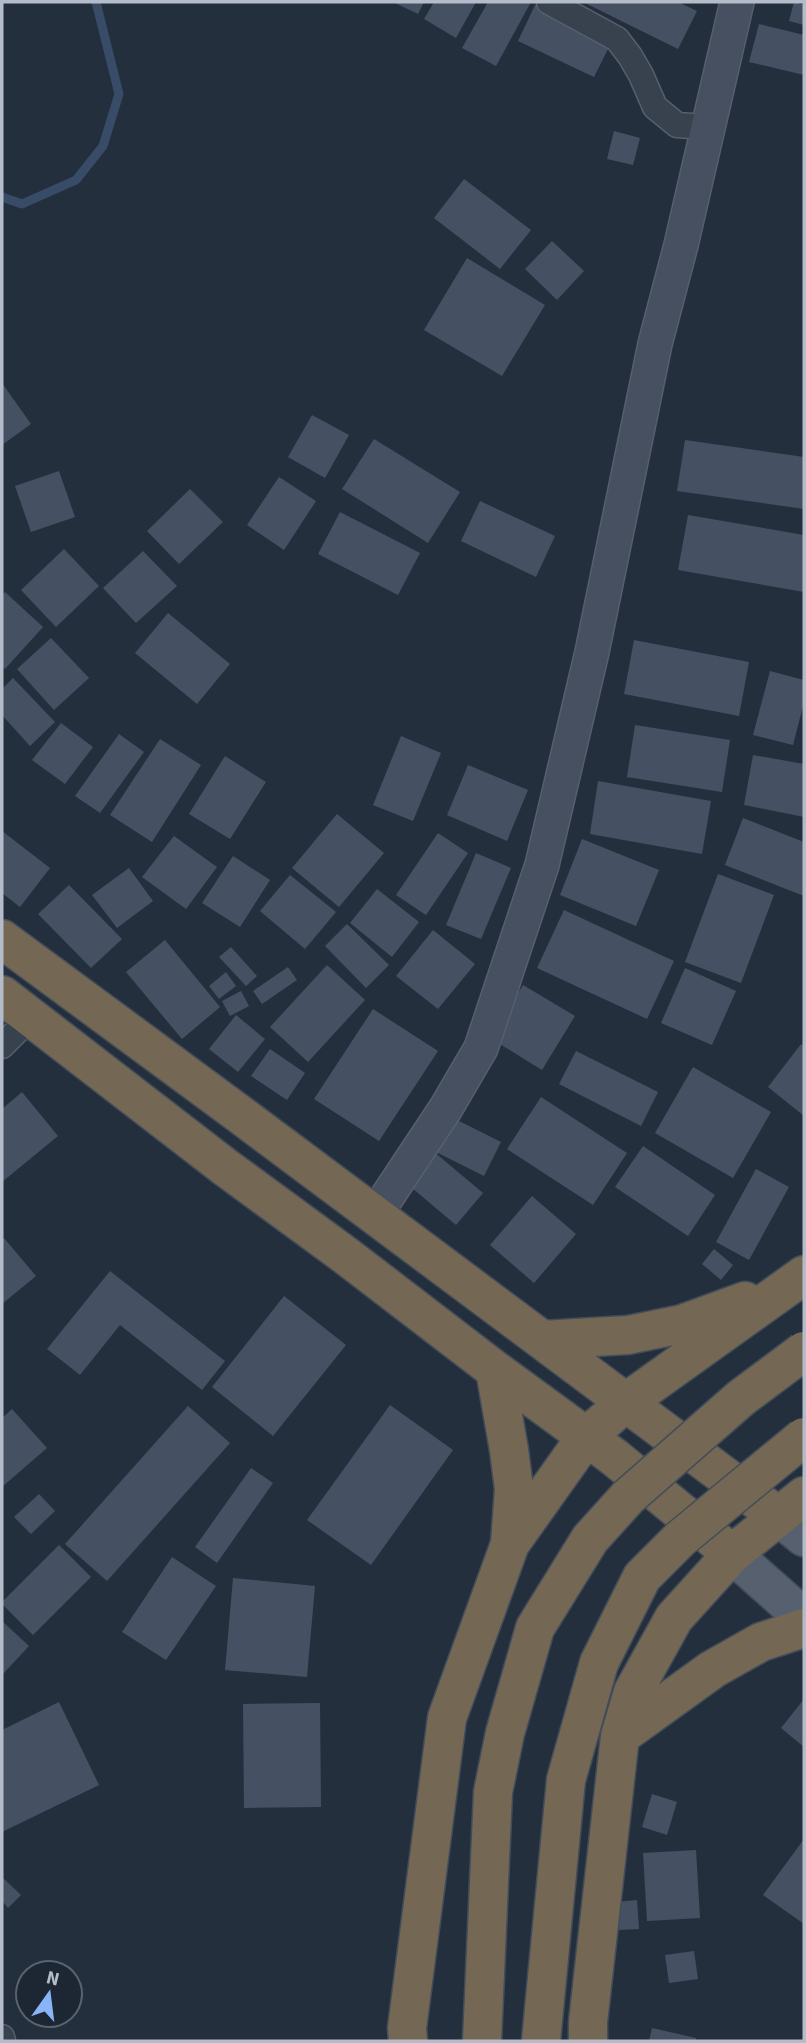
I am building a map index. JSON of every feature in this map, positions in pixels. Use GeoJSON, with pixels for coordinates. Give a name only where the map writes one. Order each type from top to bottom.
{"type":"FeatureCollection","features":[{"type":"Feature","properties":{"kind":"highway"},"geometry":{"type":"LineString","coordinates":[[2,939],[625,1403],[795,1516],[732,1554],[674,1618],[632,1692],[620,1736],[589,2008],[588,2041]]}},
{"type":"Feature","properties":{"kind":"highway"},"geometry":{"type":"LineString","coordinates":[[16,1006],[225,1167],[614,1457],[732,1554]]}},
{"type":"Feature","properties":{"kind":"highway"},"geometry":{"type":"LineString","coordinates":[[542,1340],[628,1335],[682,1324],[802,1277]]}},
{"type":"Feature","properties":{"kind":"highway"},"geometry":{"type":"LineString","coordinates":[[408,2041],[407,2028],[447,1718],[510,1544],[586,1437],[625,1403],[802,1277]]}},
{"type":"Feature","properties":{"kind":"highway"},"geometry":{"type":"LineString","coordinates":[[482,2041],[494,1791],[505,1733],[535,1628],[590,1539],[628,1497],[741,1398],[804,1350]]}},
{"type":"Feature","properties":{"kind":"highway"},"geometry":{"type":"LineString","coordinates":[[495,1370],[514,1489],[510,1544]]}},
{"type":"Feature","properties":{"kind":"highway"},"geometry":{"type":"LineString","coordinates":[[541,2041],[566,1780],[599,1662],[642,1577],[680,1539],[804,1437]]}},
{"type":"Feature","properties":{"kind":"highway"},"geometry":{"type":"LineString","coordinates":[[620,1736],[713,1669],[761,1642],[804,1628]]}},
{"type":"Feature","properties":{"kind":"main road"},"geometry":{"type":"LineString","coordinates":[[732,1554],[804,1618]]}},
{"type":"Feature","properties":{"kind":"street"},"geometry":{"type":"LineString","coordinates":[[549,2],[617,39],[636,65],[655,107],[677,125],[707,127]]}},
{"type":"Feature","properties":{"kind":"street"},"geometry":{"type":"LineString","coordinates":[[375,1216],[481,1048],[542,865],[586,678],[655,344],[681,245],[737,2]]}},
{"type":"Feature","properties":{"kind":"street"},"geometry":{"type":"LineString","coordinates":[[2,1046],[16,1006]]}},
{"type":"Feature","properties":{"kind":"building"},"geometry":{"type":"Polygon","coordinates":[[[393,2],[424,2],[418,14],[393,2]]]}},
{"type":"Feature","properties":{"kind":"building"},"geometry":{"type":"Polygon","coordinates":[[[434,2],[476,2],[456,38],[424,19],[434,2]]]}},
{"type":"Feature","properties":{"kind":"building"},"geometry":{"type":"Polygon","coordinates":[[[488,2],[531,2],[496,66],[462,48],[488,2]]]}},
{"type":"Feature","properties":{"kind":"building"},"geometry":{"type":"Polygon","coordinates":[[[583,2],[678,2],[697,11],[678,49],[583,2]]]}},
{"type":"Feature","properties":{"kind":"building"},"geometry":{"type":"Polygon","coordinates":[[[794,2],[804,5],[804,25],[789,21],[794,2]]]}},
{"type":"Feature","properties":{"kind":"building"},"geometry":{"type":"Polygon","coordinates":[[[535,5],[612,41],[594,77],[518,41],[535,5]]]}},
{"type":"Feature","properties":{"kind":"building"},"geometry":{"type":"Polygon","coordinates":[[[759,24],[804,35],[804,75],[749,62],[759,24]]]}},
{"type":"Feature","properties":{"kind":"building"},"geometry":{"type":"Polygon","coordinates":[[[614,131],[640,138],[633,165],[607,159],[614,131]]]}},
{"type":"Feature","properties":{"kind":"building"},"geometry":{"type":"Polygon","coordinates":[[[464,179],[531,230],[500,269],[434,218],[464,179]]]}},
{"type":"Feature","properties":{"kind":"building"},"geometry":{"type":"Polygon","coordinates":[[[552,241],[584,271],[557,300],[525,269],[552,241]]]}},
{"type":"Feature","properties":{"kind":"building"},"geometry":{"type":"Polygon","coordinates":[[[467,258],[545,305],[502,376],[424,330],[467,258]]]}},
{"type":"Feature","properties":{"kind":"building"},"geometry":{"type":"Polygon","coordinates":[[[2,383],[31,424],[2,445],[2,383]]]}},
{"type":"Feature","properties":{"kind":"building"},"geometry":{"type":"Polygon","coordinates":[[[312,415],[349,435],[325,478],[288,457],[312,415]]]}},
{"type":"Feature","properties":{"kind":"building"},"geometry":{"type":"Polygon","coordinates":[[[374,439],[460,492],[428,543],[342,489],[374,439]]]}},
{"type":"Feature","properties":{"kind":"building"},"geometry":{"type":"Polygon","coordinates":[[[685,440],[804,457],[804,509],[677,491],[685,440]]]}},
{"type":"Feature","properties":{"kind":"building"},"geometry":{"type":"Polygon","coordinates":[[[59,471],[75,517],[31,532],[15,486],[59,471]]]}},
{"type":"Feature","properties":{"kind":"building"},"geometry":{"type":"Polygon","coordinates":[[[279,477],[316,501],[284,550],[247,525],[279,477]]]}},
{"type":"Feature","properties":{"kind":"building"},"geometry":{"type":"Polygon","coordinates":[[[190,489],[223,522],[179,564],[147,531],[190,489]]]}},
{"type":"Feature","properties":{"kind":"building"},"geometry":{"type":"Polygon","coordinates":[[[480,501],[555,536],[536,577],[461,541],[480,501]]]}},
{"type":"Feature","properties":{"kind":"building"},"geometry":{"type":"Polygon","coordinates":[[[340,512],[420,553],[398,595],[318,554],[340,512]]]}},
{"type":"Feature","properties":{"kind":"building"},"geometry":{"type":"Polygon","coordinates":[[[688,515],[804,535],[804,592],[678,570],[688,515]]]}},
{"type":"Feature","properties":{"kind":"building"},"geometry":{"type":"Polygon","coordinates":[[[64,549],[99,586],[56,627],[21,590],[64,549]]]}},
{"type":"Feature","properties":{"kind":"building"},"geometry":{"type":"Polygon","coordinates":[[[143,551],[177,586],[136,623],[103,588],[143,551]]]}},
{"type":"Feature","properties":{"kind":"building"},"geometry":{"type":"Polygon","coordinates":[[[5,592],[43,627],[5,669],[2,666],[2,595],[5,592]]]}},
{"type":"Feature","properties":{"kind":"building"},"geometry":{"type":"Polygon","coordinates":[[[168,613],[230,664],[197,704],[135,653],[168,613]]]}},
{"type":"Feature","properties":{"kind":"building"},"geometry":{"type":"Polygon","coordinates":[[[51,638],[89,678],[54,710],[17,669],[51,638]]]}},
{"type":"Feature","properties":{"kind":"building"},"geometry":{"type":"Polygon","coordinates":[[[634,640],[749,662],[739,716],[624,694],[634,640]]]}},
{"type":"Feature","properties":{"kind":"building"},"geometry":{"type":"Polygon","coordinates":[[[770,671],[804,680],[804,702],[793,745],[753,735],[770,671]]]}},
{"type":"Feature","properties":{"kind":"building"},"geometry":{"type":"Polygon","coordinates":[[[13,678],[55,722],[30,746],[2,715],[2,689],[13,678]]]}},
{"type":"Feature","properties":{"kind":"building"},"geometry":{"type":"Polygon","coordinates":[[[61,723],[93,747],[65,784],[32,760],[61,723]]]}},
{"type":"Feature","properties":{"kind":"building"},"geometry":{"type":"Polygon","coordinates":[[[635,725],[730,740],[722,792],[627,777],[635,725]]]}},
{"type":"Feature","properties":{"kind":"building"},"geometry":{"type":"Polygon","coordinates":[[[119,734],[144,752],[100,813],[75,796],[119,734]]]}},
{"type":"Feature","properties":{"kind":"building"},"geometry":{"type":"Polygon","coordinates":[[[401,736],[441,753],[413,821],[373,805],[401,736]]]}},
{"type":"Feature","properties":{"kind":"building"},"geometry":{"type":"Polygon","coordinates":[[[160,739],[201,765],[152,842],[110,815],[160,739]]]}},
{"type":"Feature","properties":{"kind":"building"},"geometry":{"type":"Polygon","coordinates":[[[753,755],[804,764],[804,817],[744,805],[753,755]]]}},
{"type":"Feature","properties":{"kind":"building"},"geometry":{"type":"Polygon","coordinates":[[[225,756],[266,782],[230,839],[189,814],[225,756]]]}},
{"type":"Feature","properties":{"kind":"building"},"geometry":{"type":"Polygon","coordinates":[[[468,765],[528,790],[507,841],[447,815],[468,765]]]}},
{"type":"Feature","properties":{"kind":"building"},"geometry":{"type":"Polygon","coordinates":[[[598,781],[711,801],[702,854],[590,834],[598,781]]]}},
{"type":"Feature","properties":{"kind":"building"},"geometry":{"type":"Polygon","coordinates":[[[337,814],[384,853],[339,907],[292,868],[337,814]]]}},
{"type":"Feature","properties":{"kind":"building"},"geometry":{"type":"Polygon","coordinates":[[[743,818],[804,842],[804,896],[725,865],[743,818]]]}},
{"type":"Feature","properties":{"kind":"building"},"geometry":{"type":"Polygon","coordinates":[[[2,831],[50,868],[20,907],[2,893],[2,831]]]}},
{"type":"Feature","properties":{"kind":"building"},"geometry":{"type":"Polygon","coordinates":[[[438,833],[468,853],[426,915],[396,895],[438,833]]]}},
{"type":"Feature","properties":{"kind":"building"},"geometry":{"type":"Polygon","coordinates":[[[174,836],[217,867],[186,909],[142,877],[174,836]]]}},
{"type":"Feature","properties":{"kind":"building"},"geometry":{"type":"Polygon","coordinates":[[[582,839],[659,870],[636,926],[560,895],[582,839]]]}},
{"type":"Feature","properties":{"kind":"building"},"geometry":{"type":"Polygon","coordinates":[[[476,853],[511,868],[481,939],[446,925],[476,853]]]}},
{"type":"Feature","properties":{"kind":"building"},"geometry":{"type":"Polygon","coordinates":[[[233,856],[270,880],[240,927],[202,903],[233,856]]]}},
{"type":"Feature","properties":{"kind":"building"},"geometry":{"type":"Polygon","coordinates":[[[129,868],[153,901],[117,928],[92,895],[129,868]]]}},
{"type":"Feature","properties":{"kind":"building"},"geometry":{"type":"Polygon","coordinates":[[[718,874],[774,895],[741,983],[685,962],[718,874]]]}},
{"type":"Feature","properties":{"kind":"building"},"geometry":{"type":"Polygon","coordinates":[[[290,875],[336,912],[305,949],[260,911],[290,875]]]}},
{"type":"Feature","properties":{"kind":"building"},"geometry":{"type":"Polygon","coordinates":[[[69,885],[122,939],[91,968],[38,914],[69,885]]]}},
{"type":"Feature","properties":{"kind":"building"},"geometry":{"type":"Polygon","coordinates":[[[377,889],[419,922],[392,957],[350,923],[377,889]]]}},
{"type":"Feature","properties":{"kind":"building"},"geometry":{"type":"Polygon","coordinates":[[[564,910],[674,961],[647,1019],[537,968],[564,910]]]}},
{"type":"Feature","properties":{"kind":"building"},"geometry":{"type":"Polygon","coordinates":[[[347,924],[389,965],[366,988],[325,946],[347,924]]]}},
{"type":"Feature","properties":{"kind":"building"},"geometry":{"type":"Polygon","coordinates":[[[433,930],[475,964],[438,1009],[396,976],[433,930]]]}},
{"type":"Feature","properties":{"kind":"building"},"geometry":{"type":"Polygon","coordinates":[[[165,940],[220,1007],[182,1039],[126,972],[165,940]]]}},
{"type":"Feature","properties":{"kind":"building"},"geometry":{"type":"Polygon","coordinates":[[[231,947],[257,976],[246,986],[219,957],[231,947]]]}},
{"type":"Feature","properties":{"kind":"building"},"geometry":{"type":"Polygon","coordinates":[[[327,965],[365,1000],[308,1062],[270,1027],[327,965]]]}},
{"type":"Feature","properties":{"kind":"building"},"geometry":{"type":"Polygon","coordinates":[[[288,967],[297,980],[262,1004],[253,991],[288,967]]]}},
{"type":"Feature","properties":{"kind":"building"},"geometry":{"type":"Polygon","coordinates":[[[685,968],[736,991],[712,1045],[661,1023],[685,968]]]}},
{"type":"Feature","properties":{"kind":"building"},"geometry":{"type":"Polygon","coordinates":[[[226,972],[236,986],[219,999],[209,986],[226,972]]]}},
{"type":"Feature","properties":{"kind":"building"},"geometry":{"type":"Polygon","coordinates":[[[523,985],[575,1016],[542,1070],[490,1038],[523,985]]]}},
{"type":"Feature","properties":{"kind":"building"},"geometry":{"type":"Polygon","coordinates":[[[241,991],[249,1006],[230,1016],[222,1001],[241,991]]]}},
{"type":"Feature","properties":{"kind":"building"},"geometry":{"type":"Polygon","coordinates":[[[373,1009],[438,1051],[379,1141],[314,1099],[373,1009]]]}},
{"type":"Feature","properties":{"kind":"building"},"geometry":{"type":"Polygon","coordinates":[[[236,1015],[265,1039],[238,1072],[209,1049],[236,1015]]]}},
{"type":"Feature","properties":{"kind":"building"},"geometry":{"type":"Polygon","coordinates":[[[801,1044],[804,1047],[804,1116],[768,1087],[801,1044]]]}},
{"type":"Feature","properties":{"kind":"building"},"geometry":{"type":"Polygon","coordinates":[[[270,1049],[305,1073],[287,1100],[251,1076],[270,1049]]]}},
{"type":"Feature","properties":{"kind":"building"},"geometry":{"type":"Polygon","coordinates":[[[576,1051],[658,1092],[641,1126],[559,1084],[576,1051]]]}},
{"type":"Feature","properties":{"kind":"building"},"geometry":{"type":"Polygon","coordinates":[[[693,1067],[771,1112],[733,1178],[655,1133],[693,1067]]]}},
{"type":"Feature","properties":{"kind":"building"},"geometry":{"type":"Polygon","coordinates":[[[22,1092],[58,1136],[2,1182],[2,1109],[22,1092]]]}},
{"type":"Feature","properties":{"kind":"building"},"geometry":{"type":"Polygon","coordinates":[[[541,1097],[627,1153],[593,1205],[507,1149],[541,1097]]]}},
{"type":"Feature","properties":{"kind":"building"},"geometry":{"type":"Polygon","coordinates":[[[451,1117],[501,1142],[484,1176],[434,1151],[451,1117]]]}},
{"type":"Feature","properties":{"kind":"building"},"geometry":{"type":"Polygon","coordinates":[[[643,1146],[715,1195],[688,1236],[615,1187],[643,1146]]]}},
{"type":"Feature","properties":{"kind":"building"},"geometry":{"type":"Polygon","coordinates":[[[433,1151],[483,1193],[456,1225],[406,1183],[433,1151]]]}},
{"type":"Feature","properties":{"kind":"building"},"geometry":{"type":"Polygon","coordinates":[[[756,1169],[789,1187],[749,1260],[716,1242],[756,1169]]]}},
{"type":"Feature","properties":{"kind":"building"},"geometry":{"type":"Polygon","coordinates":[[[532,1196],[576,1234],[534,1283],[490,1245],[532,1196]]]}},
{"type":"Feature","properties":{"kind":"building"},"geometry":{"type":"Polygon","coordinates":[[[4,1238],[36,1276],[2,1304],[2,1241],[4,1238]]]}},
{"type":"Feature","properties":{"kind":"building"},"geometry":{"type":"Polygon","coordinates":[[[714,1249],[733,1265],[721,1280],[702,1264],[714,1249]]]}},
{"type":"Feature","properties":{"kind":"building"},"geometry":{"type":"Polygon","coordinates":[[[110,1271],[225,1361],[202,1390],[120,1325],[80,1375],[47,1349],[110,1271]]]}},
{"type":"Feature","properties":{"kind":"building"},"geometry":{"type":"Polygon","coordinates":[[[284,1296],[346,1345],[273,1436],[212,1387],[284,1296]]]}},
{"type":"Feature","properties":{"kind":"building"},"geometry":{"type":"Polygon","coordinates":[[[390,1405],[453,1450],[371,1565],[307,1520],[390,1405]]]}},
{"type":"Feature","properties":{"kind":"building"},"geometry":{"type":"Polygon","coordinates":[[[188,1406],[230,1443],[107,1581],[65,1544],[188,1406]]]}},
{"type":"Feature","properties":{"kind":"building"},"geometry":{"type":"Polygon","coordinates":[[[12,1409],[47,1448],[2,1487],[2,1418],[12,1409]]]}},
{"type":"Feature","properties":{"kind":"building"},"geometry":{"type":"Polygon","coordinates":[[[251,1468],[273,1483],[217,1563],[195,1547],[251,1468]]]}},
{"type":"Feature","properties":{"kind":"building"},"geometry":{"type":"Polygon","coordinates":[[[39,1494],[55,1511],[31,1534],[14,1517],[39,1494]]]}},
{"type":"Feature","properties":{"kind":"building"},"geometry":{"type":"Polygon","coordinates":[[[59,1545],[91,1577],[33,1635],[2,1602],[59,1545]]]}},
{"type":"Feature","properties":{"kind":"building"},"geometry":{"type":"Polygon","coordinates":[[[172,1557],[216,1586],[166,1660],[122,1632],[172,1557]]]}},
{"type":"Feature","properties":{"kind":"building"},"geometry":{"type":"Polygon","coordinates":[[[233,1578],[315,1586],[307,1677],[225,1670],[233,1578]]]}},
{"type":"Feature","properties":{"kind":"building"},"geometry":{"type":"Polygon","coordinates":[[[2,1621],[29,1646],[2,1675],[2,1621]]]}},
{"type":"Feature","properties":{"kind":"building"},"geometry":{"type":"Polygon","coordinates":[[[804,1699],[804,1747],[781,1728],[804,1699]]]}},
{"type":"Feature","properties":{"kind":"building"},"geometry":{"type":"Polygon","coordinates":[[[59,1702],[99,1785],[2,1832],[2,1730],[59,1702]]]}},
{"type":"Feature","properties":{"kind":"building"},"geometry":{"type":"Polygon","coordinates":[[[320,1703],[321,1807],[244,1808],[243,1704],[320,1703]]]}},
{"type":"Feature","properties":{"kind":"building"},"geometry":{"type":"Polygon","coordinates":[[[652,1794],[677,1802],[667,1835],[642,1827],[652,1794]]]}},
{"type":"Feature","properties":{"kind":"building"},"geometry":{"type":"Polygon","coordinates":[[[804,1839],[804,1924],[763,1895],[804,1839]]]}},
{"type":"Feature","properties":{"kind":"building"},"geometry":{"type":"Polygon","coordinates":[[[696,1850],[700,1918],[647,1921],[643,1853],[696,1850]]]}},
{"type":"Feature","properties":{"kind":"building"},"geometry":{"type":"Polygon","coordinates":[[[2,1877],[21,1895],[8,1908],[2,1901],[2,1877]]]}},
{"type":"Feature","properties":{"kind":"building"},"geometry":{"type":"Polygon","coordinates":[[[637,1900],[639,1929],[618,1930],[616,1902],[637,1900]]]}},
{"type":"Feature","properties":{"kind":"building"},"geometry":{"type":"Polygon","coordinates":[[[694,1951],[698,1979],[669,1983],[665,1955],[694,1951]]]}},
{"type":"Feature","properties":{"kind":"building"},"geometry":{"type":"Polygon","coordinates":[[[652,2028],[696,2038],[696,2041],[649,2041],[652,2028]]]}},
{"type":"Feature","properties":{"kind":"waterway"},"geometry":{"type":"LineString","coordinates":[[2,197],[22,204],[76,180],[103,146],[119,94],[96,2]]}}]}
